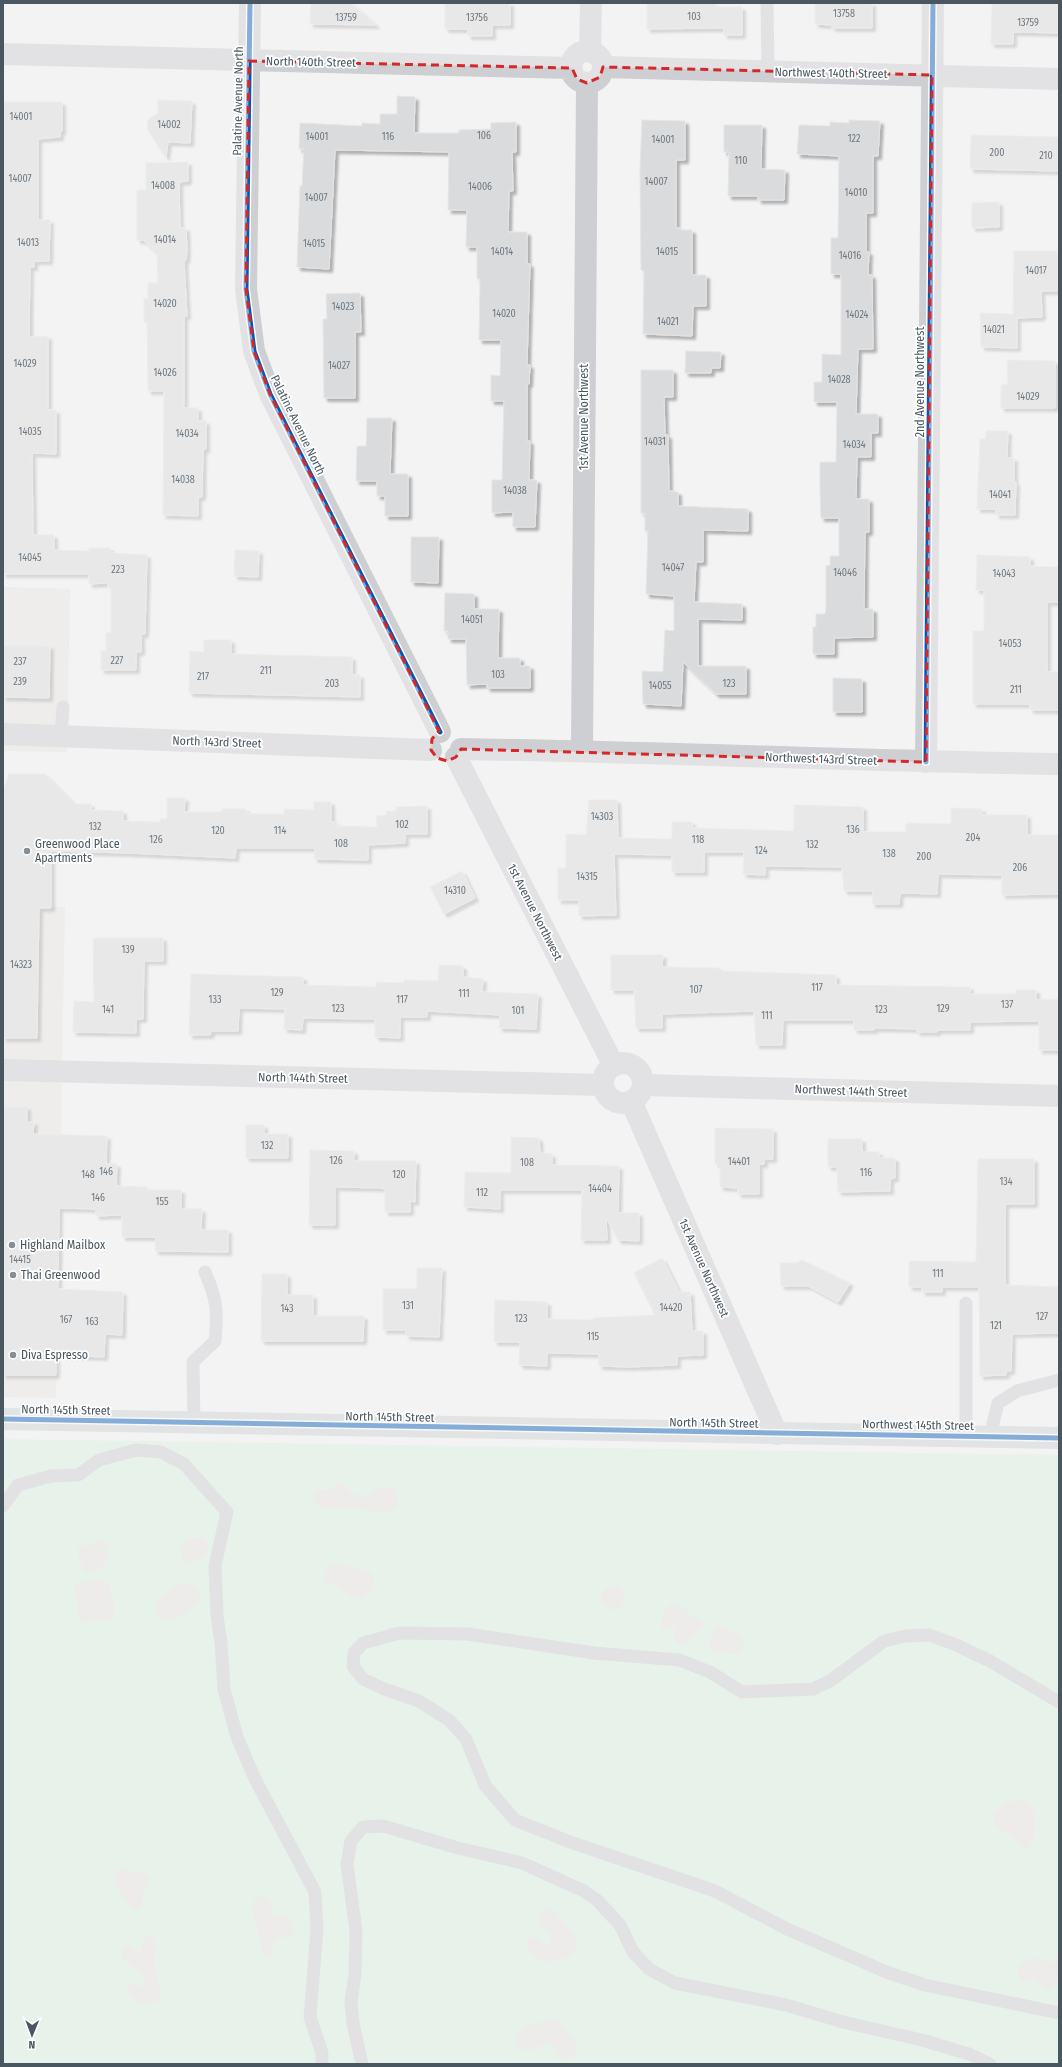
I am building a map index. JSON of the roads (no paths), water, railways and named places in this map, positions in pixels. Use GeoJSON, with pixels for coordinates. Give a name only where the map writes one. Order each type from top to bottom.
{"type":"FeatureCollection","features":[{"type":"Feature","properties":{"kind":"street","name":"Palatine Avenue North"},"geometry":{"type":"LineString","coordinates":[[250,3],[246,289],[254,351],[270,394],[436,741]]}},
{"type":"Feature","properties":{"kind":"street"},"geometry":{"type":"LineString","coordinates":[[591,3],[600,77],[592,83],[579,76],[572,65],[577,56],[581,53],[597,60]]}},
{"type":"Feature","properties":{"kind":"street","name":"2nd Avenue Northwest"},"geometry":{"type":"LineString","coordinates":[[926,762],[933,3]]}},
{"type":"Feature","properties":{"kind":"street","name":"North 140th Street"},"geometry":{"type":"LineString","coordinates":[[3,54],[249,61],[579,76]]}},
{"type":"Feature","properties":{"kind":"street","name":"Northwest 140th Street"},"geometry":{"type":"LineString","coordinates":[[597,60],[768,72],[1059,79]]}},
{"type":"Feature","properties":{"kind":"street","name":"1st Avenue Northwest"},"geometry":{"type":"LineString","coordinates":[[579,76],[582,751]]}},
{"type":"Feature","properties":{"kind":"street","name":"North 143rd Street"},"geometry":{"type":"LineString","coordinates":[[3,734],[436,741],[445,731],[454,733],[460,740],[458,753]]}},
{"type":"Feature","properties":{"kind":"street"},"geometry":{"type":"LineString","coordinates":[[458,753],[582,751]]}},
{"type":"Feature","properties":{"kind":"street","name":"Northwest 143rd Street"},"geometry":{"type":"LineString","coordinates":[[582,751],[926,762],[1059,764]]}},
{"type":"Feature","properties":{"kind":"street","name":"1st Avenue Northwest"},"geometry":{"type":"LineString","coordinates":[[458,753],[614,1066]]}},
{"type":"Feature","properties":{"kind":"street"},"geometry":{"type":"LineString","coordinates":[[623,1063],[636,1067],[643,1078],[637,1093],[623,1103],[612,1100],[607,1096],[603,1085],[606,1072],[614,1066],[623,1063]]}},
{"type":"Feature","properties":{"kind":"street","name":"North 144th Street"},"geometry":{"type":"LineString","coordinates":[[3,1070],[603,1085]]}},
{"type":"Feature","properties":{"kind":"street","name":"1st Avenue Northwest"},"geometry":{"type":"LineString","coordinates":[[637,1093],[777,1434]]}},
{"type":"Feature","properties":{"kind":"street","name":"Northwest 144th Street"},"geometry":{"type":"LineString","coordinates":[[637,1093],[1059,1096]]}},
{"type":"Feature","properties":{"kind":"street","name":"North 145th Street"},"geometry":{"type":"LineString","coordinates":[[3,1419],[777,1434]]}},
{"type":"Feature","properties":{"kind":"street","name":"Northwest 145th Street"},"geometry":{"type":"LineString","coordinates":[[777,1434],[1059,1438]]}},
{"type":"Feature","properties":{"kind":"lane"},"geometry":{"type":"LineString","coordinates":[[767,3],[768,72]]}},
{"type":"Feature","properties":{"kind":"lane"},"geometry":{"type":"LineString","coordinates":[[61,736],[63,707]]}},
{"type":"Feature","properties":{"kind":"lane"},"geometry":{"type":"LineString","coordinates":[[194,1423],[193,1362],[215,1341],[216,1327],[214,1293],[205,1272]]}},
{"type":"Feature","properties":{"kind":"lane"},"geometry":{"type":"LineString","coordinates":[[966,1303],[966,1436]]}},
{"type":"Feature","properties":{"kind":"lane"},"geometry":{"type":"LineString","coordinates":[[990,1436],[998,1403],[1017,1391],[1059,1380]]}},
{"type":"Feature","properties":{"kind":"lane"},"geometry":{"type":"LineString","coordinates":[[3,1506],[18,1484],[51,1476],[78,1475],[99,1460],[136,1450],[161,1452],[184,1464],[226,1512],[215,1566],[217,1616],[221,1643],[224,1689],[237,1737],[255,1779],[315,1892],[317,1930],[310,2017],[322,2053],[322,2064]]}},
{"type":"Feature","properties":{"kind":"lane"},"geometry":{"type":"LineString","coordinates":[[1059,1702],[990,1661],[954,1644],[929,1636],[905,1636],[884,1642],[830,1681],[813,1689],[742,1692],[710,1672],[679,1660],[594,1653],[468,1634],[400,1633],[362,1643],[354,1653],[353,1666],[363,1679],[384,1689],[419,1701],[449,1720],[466,1739],[485,1785],[516,1820],[570,1842],[715,1891],[787,1929],[889,1973],[925,1985],[1059,2013]]}},
{"type":"Feature","properties":{"kind":"lane"},"geometry":{"type":"LineString","coordinates":[[362,2064],[353,2023],[351,2002],[355,1974],[356,1931],[347,1864],[351,1841],[363,1827],[383,1826],[458,1848],[522,1863],[584,1891],[598,1901],[620,1925],[633,1952],[649,1970],[675,1984],[786,2005],[843,2022],[922,2040],[969,2054],[990,2064]]}},
{"type":"Feature","properties":{"kind":"place","name":"Greenwood Place Apartments"},"geometry":{"type":"Point","coordinates":[27,851]}},
{"type":"Feature","properties":{"kind":"place","name":"Highland Mailbox"},"geometry":{"type":"Point","coordinates":[12,1245]}},
{"type":"Feature","properties":{"kind":"place","name":"Thai Greenwood"},"geometry":{"type":"Point","coordinates":[13,1275]}},
{"type":"Feature","properties":{"kind":"place","name":"Diva Espresso"},"geometry":{"type":"Point","coordinates":[13,1355]}}]}
